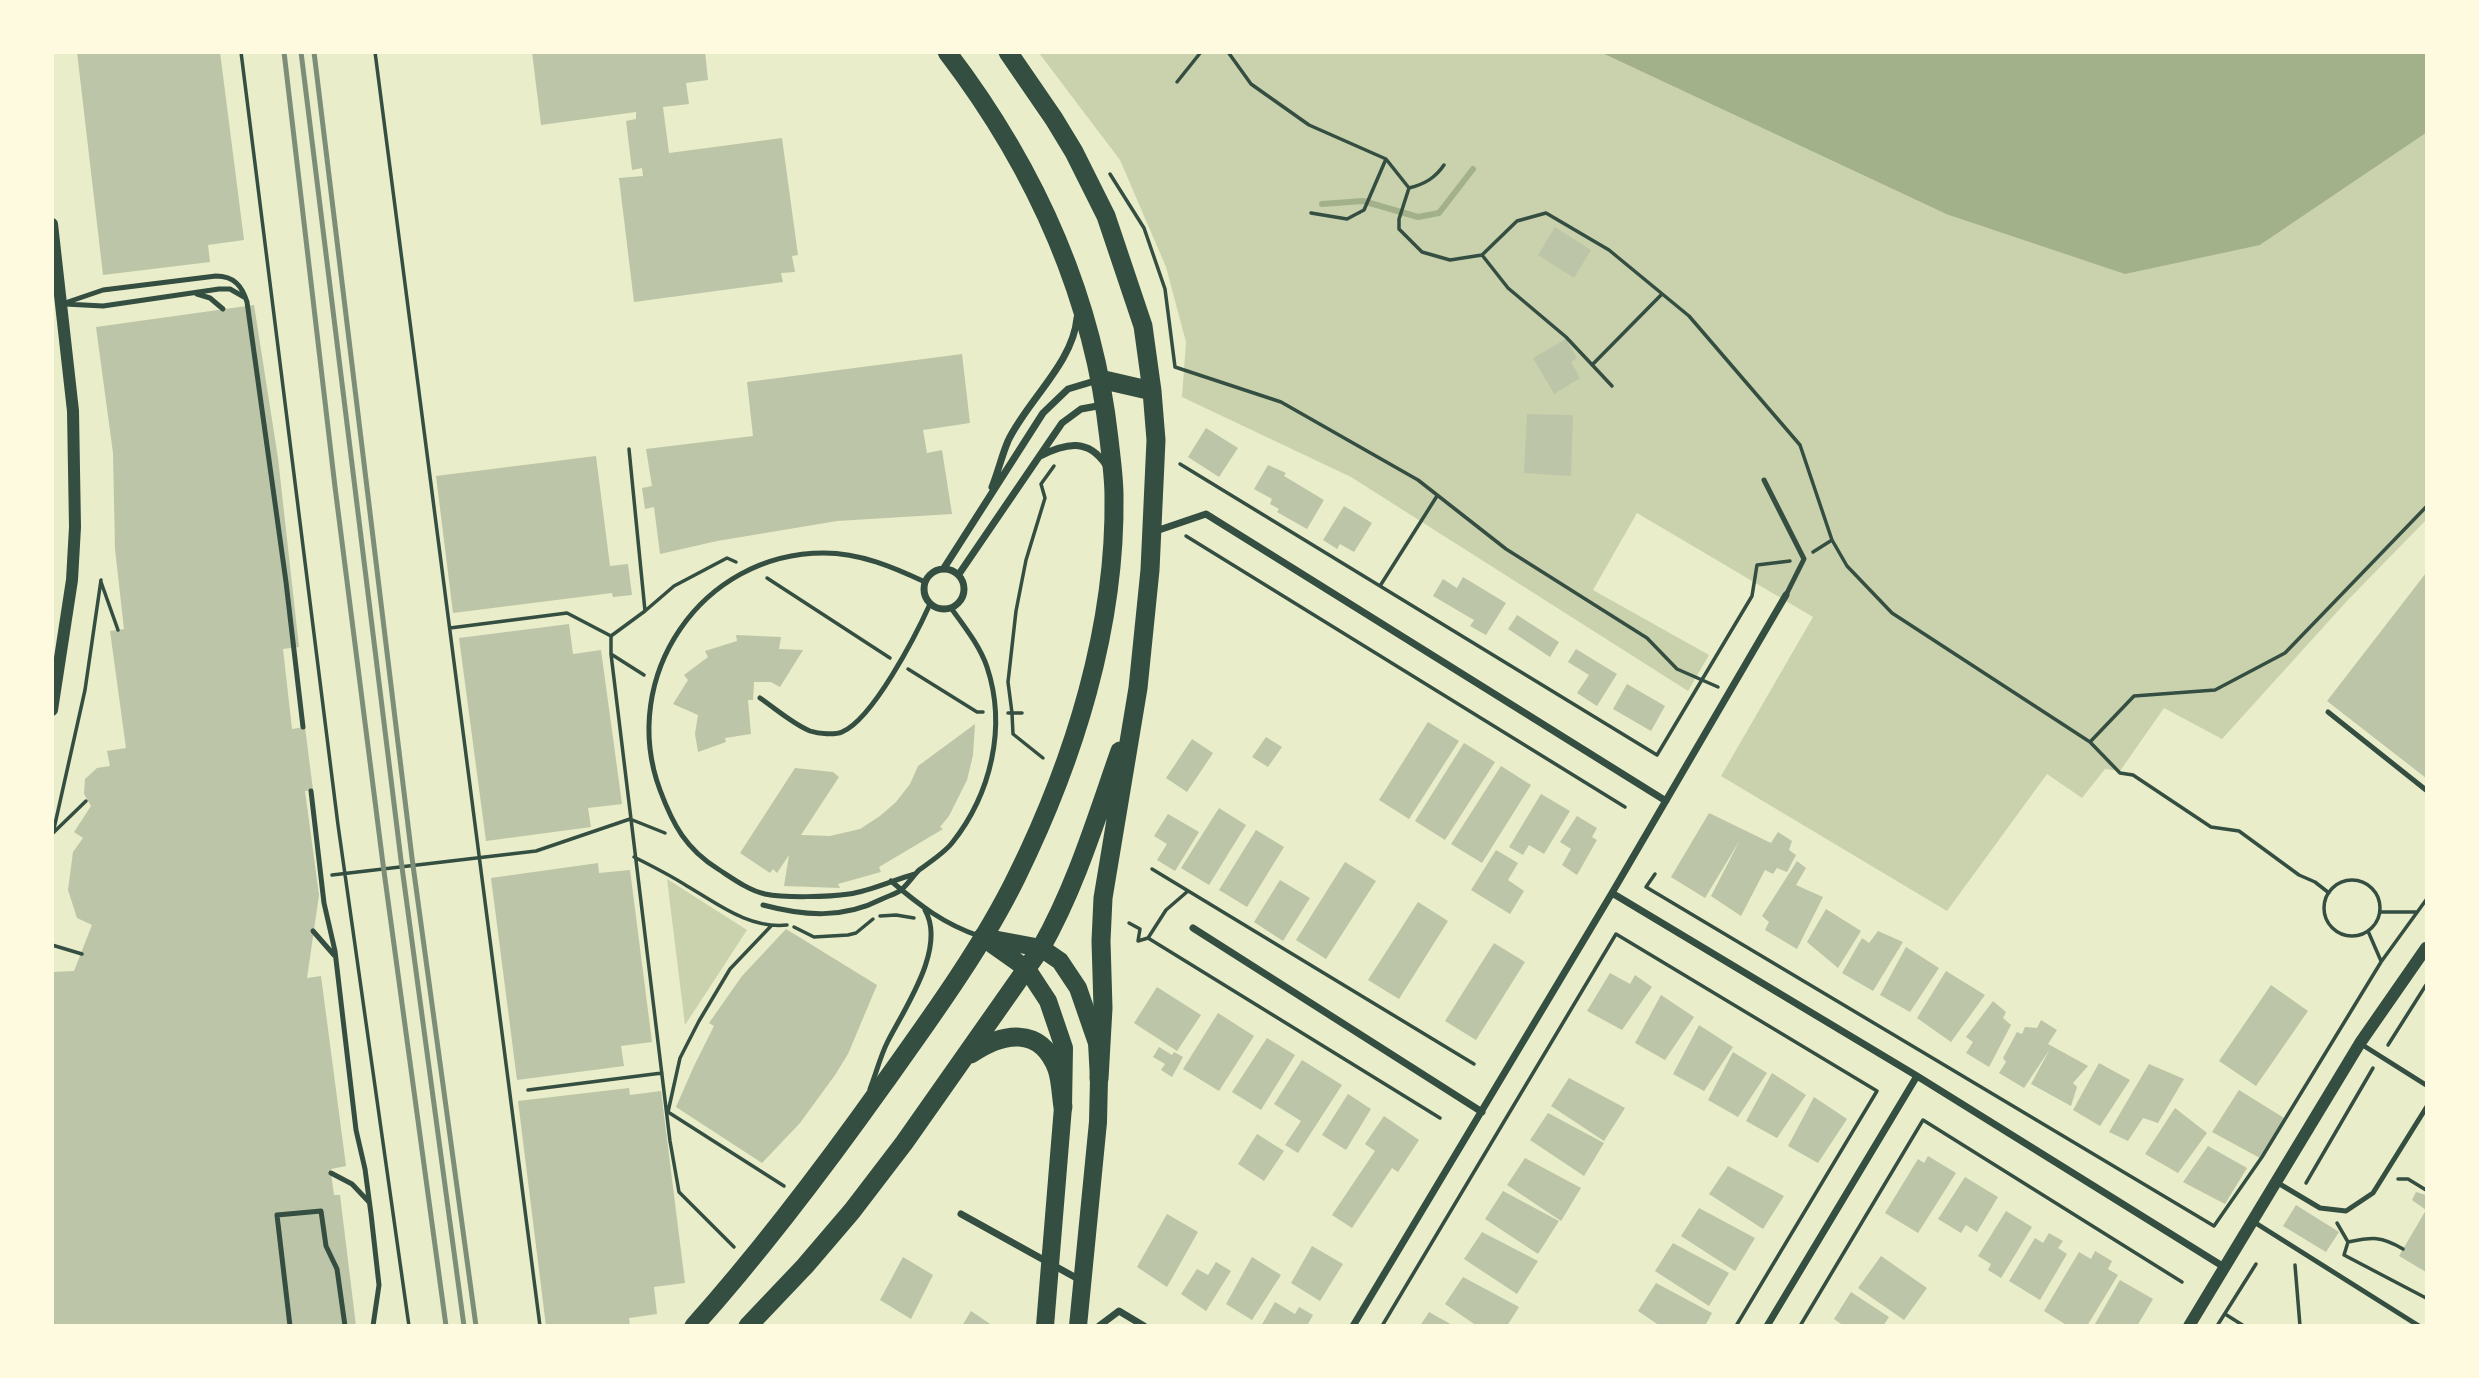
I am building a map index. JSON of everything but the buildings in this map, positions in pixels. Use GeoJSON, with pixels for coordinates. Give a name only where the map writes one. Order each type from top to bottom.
{"type":"FeatureCollection","features":[{"type":"Feature","properties":{"kind":"highway"},"geometry":{"type":"LineString","coordinates":[[694,1325],[726,1290],[858,1121],[982,937],[1016,879],[1049,806],[1070,748],[1095,661],[1107,599],[1114,520],[1104,405],[1092,342],[1055,233],[1024,168],[989,110],[947,52]]}},
{"type":"Feature","properties":{"kind":"highway"},"geometry":{"type":"LineString","coordinates":[[1008,52],[1055,119],[1106,216],[1143,326],[1152,391],[1156,440],[1153,532],[1145,635],[1121,801],[1103,898],[1100,1079]]}},
{"type":"Feature","properties":{"kind":"highway"},"geometry":{"type":"LineString","coordinates":[[1100,379],[1152,391]]}},
{"type":"Feature","properties":{"kind":"highway"},"geometry":{"type":"LineString","coordinates":[[1104,405],[1152,391]]}},
{"type":"Feature","properties":{"kind":"highway"},"geometry":{"type":"LineString","coordinates":[[748,1325],[852,1211],[1041,948],[1059,916],[1079,870],[1135,707]]}},
{"type":"Feature","properties":{"kind":"highway"},"geometry":{"type":"LineString","coordinates":[[964,1058],[994,1040],[1014,1036],[1030,1038],[1052,1059],[1059,1075],[1063,1107]]}},
{"type":"Feature","properties":{"kind":"main road"},"geometry":{"type":"LineString","coordinates":[[982,937],[1041,948],[1060,961],[1078,988],[1097,1043],[1100,1079],[1078,1325]]}},
{"type":"Feature","properties":{"kind":"main road"},"geometry":{"type":"LineString","coordinates":[[982,937],[1027,969],[1048,1001],[1060,1029],[1065,1068],[1045,1325]]}},
{"type":"Feature","properties":{"kind":"street"},"geometry":{"type":"LineString","coordinates":[[52,224],[57,304],[73,411],[75,527],[68,608],[52,710]]}},
{"type":"Feature","properties":{"kind":"street"},"geometry":{"type":"LineString","coordinates":[[987,501],[1009,440],[1074,336],[1077,293]]}},
{"type":"Feature","properties":{"kind":"street"},"geometry":{"type":"LineString","coordinates":[[944,568],[958,574],[963,582],[964,592],[960,602],[951,608],[941,609],[930,604],[924,592],[925,582],[931,574],[944,568],[1025,437],[1055,400],[1075,385],[1100,379]]}},
{"type":"Feature","properties":{"kind":"street"},"geometry":{"type":"LineString","coordinates":[[958,574],[1056,430],[1081,409],[1104,405]]}},
{"type":"Feature","properties":{"kind":"street"},"geometry":{"type":"LineString","coordinates":[[1039,456],[1063,446],[1082,446],[1095,451],[1112,474]]}},
{"type":"Feature","properties":{"kind":"street"},"geometry":{"type":"LineString","coordinates":[[1153,532],[1206,514],[1666,801]]}},
{"type":"Feature","properties":{"kind":"street"},"geometry":{"type":"LineString","coordinates":[[1353,1325],[1612,893],[1786,595]]}},
{"type":"Feature","properties":{"kind":"street"},"geometry":{"type":"LineString","coordinates":[[1612,893],[1916,1076],[2224,1267]]}},
{"type":"Feature","properties":{"kind":"street"},"geometry":{"type":"LineString","coordinates":[[1193,928],[1482,1112]]}},
{"type":"Feature","properties":{"kind":"street"},"geometry":{"type":"LineString","coordinates":[[2189,1325],[2360,1043],[2427,948]]}},
{"type":"Feature","properties":{"kind":"street"},"geometry":{"type":"LineString","coordinates":[[1768,1325],[1916,1076]]}},
{"type":"Feature","properties":{"kind":"street"},"geometry":{"type":"LineString","coordinates":[[961,1214],[1083,1282]]}},
{"type":"Feature","properties":{"kind":"street"},"geometry":{"type":"LineString","coordinates":[[1099,1325],[1119,1311],[1144,1325]]}},
{"type":"Feature","properties":{"kind":"lane"},"geometry":{"type":"LineString","coordinates":[[57,304],[103,290],[216,276],[225,276],[242,288],[286,582],[303,727]]}},
{"type":"Feature","properties":{"kind":"lane"},"geometry":{"type":"LineString","coordinates":[[57,304],[103,306],[230,289],[246,301]]}},
{"type":"Feature","properties":{"kind":"lane"},"geometry":{"type":"LineString","coordinates":[[187,295],[205,296],[216,301],[223,309]]}},
{"type":"Feature","properties":{"kind":"lane"},"geometry":{"type":"LineString","coordinates":[[1764,480],[1804,559],[1786,595]]}},
{"type":"Feature","properties":{"kind":"lane"},"geometry":{"type":"LineString","coordinates":[[915,874],[850,894],[764,894],[736,881],[706,862],[683,840],[665,805],[654,775],[649,744],[649,713],[654,682],[675,635],[709,596],[753,568],[787,557],[824,553],[860,557],[925,582]]}},
{"type":"Feature","properties":{"kind":"lane"},"geometry":{"type":"LineString","coordinates":[[760,698],[811,731],[840,734],[873,704],[918,631],[930,604]]}},
{"type":"Feature","properties":{"kind":"lane"},"geometry":{"type":"LineString","coordinates":[[763,905],[814,915],[850,912],[871,905],[901,890],[915,874],[950,845],[975,809],[990,765],[996,714],[987,666],[969,633],[951,608]]}},
{"type":"Feature","properties":{"kind":"lane"},"geometry":{"type":"LineString","coordinates":[[2328,712],[2427,790]]}},
{"type":"Feature","properties":{"kind":"lane"},"geometry":{"type":"LineString","coordinates":[[311,791],[324,903],[336,961],[356,1130],[365,1168],[379,1285],[373,1325]]}},
{"type":"Feature","properties":{"kind":"lane"},"geometry":{"type":"LineString","coordinates":[[891,881],[925,910],[955,928],[982,937]]}},
{"type":"Feature","properties":{"kind":"lane"},"geometry":{"type":"LineString","coordinates":[[858,1121],[887,1043],[907,1010],[924,967],[931,933],[930,920],[925,910]]}},
{"type":"Feature","properties":{"kind":"lane"},"geometry":{"type":"LineString","coordinates":[[313,931],[330,949],[336,961]]}},
{"type":"Feature","properties":{"kind":"lane"},"geometry":{"type":"LineString","coordinates":[[2360,1043],[2427,1084]]}},
{"type":"Feature","properties":{"kind":"lane"},"geometry":{"type":"LineString","coordinates":[[2275,1182],[2320,1208],[2346,1211],[2373,1193],[2427,1108]]}},
{"type":"Feature","properties":{"kind":"lane"},"geometry":{"type":"LineString","coordinates":[[331,1173],[345,1178],[369,1202]]}},
{"type":"Feature","properties":{"kind":"lane"},"geometry":{"type":"LineString","coordinates":[[290,1325],[277,1216],[321,1211],[326,1246],[337,1269],[345,1325]]}},
{"type":"Feature","properties":{"kind":"lane"},"geometry":{"type":"LineString","coordinates":[[2252,1220],[2418,1325]]}},
{"type":"Feature","properties":{"kind":"path"},"geometry":{"type":"LineString","coordinates":[[241,52],[338,825],[409,1325]]}},
{"type":"Feature","properties":{"kind":"path"},"geometry":{"type":"LineString","coordinates":[[375,52],[540,1325]]}},
{"type":"Feature","properties":{"kind":"path"},"geometry":{"type":"LineString","coordinates":[[1177,82],[1201,52]]}},
{"type":"Feature","properties":{"kind":"path"},"geometry":{"type":"LineString","coordinates":[[1227,52],[1251,84],[1309,125],[1387,159],[1409,188]]}},
{"type":"Feature","properties":{"kind":"path"},"geometry":{"type":"LineString","coordinates":[[1311,213],[1348,219],[1364,210],[1387,159]]}},
{"type":"Feature","properties":{"kind":"path"},"geometry":{"type":"LineString","coordinates":[[1409,188],[1423,184],[1437,175],[1444,165]]}},
{"type":"Feature","properties":{"kind":"path"},"geometry":{"type":"LineString","coordinates":[[1409,188],[1399,219],[1399,229],[1422,251],[1450,260],[1482,255],[1517,221],[1546,213],[1609,250],[1689,316],[1800,445],[1832,540],[1847,566],[1892,613],[2090,742],[2120,773],[2133,775],[2211,827],[2239,831],[2299,875],[2315,882],[2329,893]]}},
{"type":"Feature","properties":{"kind":"path"},"geometry":{"type":"LineString","coordinates":[[1482,255],[1508,288],[1566,337],[1612,386]]}},
{"type":"Feature","properties":{"kind":"path"},"geometry":{"type":"LineString","coordinates":[[1592,365],[1662,294]]}},
{"type":"Feature","properties":{"kind":"path"},"geometry":{"type":"LineString","coordinates":[[1175,367],[1281,402],[1418,480],[1506,548],[1647,638],[1677,669],[1730,692]]}},
{"type":"Feature","properties":{"kind":"path"},"geometry":{"type":"LineString","coordinates":[[629,449],[645,611]]}},
{"type":"Feature","properties":{"kind":"path"},"geometry":{"type":"LineString","coordinates":[[1043,758],[1013,734],[1008,682],[1016,611],[1026,560],[1045,498],[1041,484],[1059,459]]}},
{"type":"Feature","properties":{"kind":"path"},"geometry":{"type":"LineString","coordinates":[[1180,464],[1657,755],[1752,596],[1757,565],[1804,559],[1832,540]]}},
{"type":"Feature","properties":{"kind":"path"},"geometry":{"type":"LineString","coordinates":[[1380,586],[1437,495]]}},
{"type":"Feature","properties":{"kind":"path"},"geometry":{"type":"LineString","coordinates":[[2090,742],[2134,696],[2215,690],[2285,653],[2427,507]]}},
{"type":"Feature","properties":{"kind":"path"},"geometry":{"type":"LineString","coordinates":[[1185,535],[1625,807]]}},
{"type":"Feature","properties":{"kind":"path"},"geometry":{"type":"LineString","coordinates":[[611,636],[674,586],[727,558],[753,568],[977,712],[1023,713]]}},
{"type":"Feature","properties":{"kind":"path"},"geometry":{"type":"LineString","coordinates":[[86,800],[53,833],[85,690],[100,580],[118,630]]}},
{"type":"Feature","properties":{"kind":"path"},"geometry":{"type":"LineString","coordinates":[[450,628],[567,613],[611,636]]}},
{"type":"Feature","properties":{"kind":"path"},"geometry":{"type":"LineString","coordinates":[[611,636],[630,819],[670,1141],[679,1192],[736,1249]]}},
{"type":"Feature","properties":{"kind":"path"},"geometry":{"type":"LineString","coordinates":[[307,654],[317,653]]}},
{"type":"Feature","properties":{"kind":"path"},"geometry":{"type":"LineString","coordinates":[[611,654],[654,682]]}},
{"type":"Feature","properties":{"kind":"path"},"geometry":{"type":"LineString","coordinates":[[313,706],[323,704]]}},
{"type":"Feature","properties":{"kind":"path"},"geometry":{"type":"LineString","coordinates":[[329,876],[536,851],[630,819],[683,840]]}},
{"type":"Feature","properties":{"kind":"path"},"geometry":{"type":"LineString","coordinates":[[329,826],[338,825]]}},
{"type":"Feature","properties":{"kind":"path"},"geometry":{"type":"LineString","coordinates":[[1152,869],[1474,1065]]}},
{"type":"Feature","properties":{"kind":"path"},"geometry":{"type":"LineString","coordinates":[[1655,874],[1646,887],[2214,1226],[2262,1157],[2381,962],[2427,900]]}},
{"type":"Feature","properties":{"kind":"path"},"geometry":{"type":"LineString","coordinates":[[2343,882],[2361,882],[2377,896],[2380,912],[2377,922],[2368,931],[2348,936],[2331,927],[2324,909],[2329,893],[2343,882]]}},
{"type":"Feature","properties":{"kind":"path"},"geometry":{"type":"LineString","coordinates":[[1148,939],[1166,910],[1188,891]]}},
{"type":"Feature","properties":{"kind":"path"},"geometry":{"type":"LineString","coordinates":[[2380,912],[2417,912]]}},
{"type":"Feature","properties":{"kind":"path"},"geometry":{"type":"LineString","coordinates":[[1129,923],[1140,929],[1138,941],[1148,939],[1440,1118]]}},
{"type":"Feature","properties":{"kind":"path"},"geometry":{"type":"LineString","coordinates":[[668,1112],[680,1058],[699,1021],[730,969],[771,926]]}},
{"type":"Feature","properties":{"kind":"path"},"geometry":{"type":"LineString","coordinates":[[2368,931],[2381,962]]}},
{"type":"Feature","properties":{"kind":"path"},"geometry":{"type":"LineString","coordinates":[[1382,1325],[1616,934],[1877,1091],[1736,1325]]}},
{"type":"Feature","properties":{"kind":"path"},"geometry":{"type":"LineString","coordinates":[[52,945],[82,954]]}},
{"type":"Feature","properties":{"kind":"path"},"geometry":{"type":"LineString","coordinates":[[2388,1045],[2427,985]]}},
{"type":"Feature","properties":{"kind":"path"},"geometry":{"type":"LineString","coordinates":[[2306,1183],[2375,1063]]}},
{"type":"Feature","properties":{"kind":"path"},"geometry":{"type":"LineString","coordinates":[[528,1090],[662,1073]]}},
{"type":"Feature","properties":{"kind":"path"},"geometry":{"type":"LineString","coordinates":[[668,1112],[784,1185]]}},
{"type":"Feature","properties":{"kind":"path"},"geometry":{"type":"LineString","coordinates":[[1800,1325],[1923,1120],[2182,1282]]}},
{"type":"Feature","properties":{"kind":"path"},"geometry":{"type":"LineString","coordinates":[[2337,1223],[2348,1242],[2344,1255],[2427,1298]]}},
{"type":"Feature","properties":{"kind":"path"},"geometry":{"type":"LineString","coordinates":[[2348,1242],[2378,1238],[2403,1249]]}},
{"type":"Feature","properties":{"kind":"path"},"geometry":{"type":"LineString","coordinates":[[2217,1325],[2256,1264]]}},
{"type":"Feature","properties":{"kind":"path"},"geometry":{"type":"LineString","coordinates":[[2295,1265],[2300,1325]]}},
{"type":"Feature","properties":{"kind":"path"},"geometry":{"type":"LineString","coordinates":[[2224,1314],[2244,1325]]}},
{"type":"Feature","properties":{"kind":"shaded area"},"geometry":{"type":"Polygon","coordinates":[[[1039,53],[1602,53],[1946,214],[2260,245],[2426,133],[2426,520],[2347,601],[2222,739],[2164,708],[2120,771],[2105,769],[2082,798],[2047,774],[1947,911],[1721,776],[1813,617],[1637,513],[1593,590],[1709,655],[1688,691],[1351,477],[1182,397],[1186,342],[1166,267],[1120,160],[1039,53]]]}},
{"type":"Feature","properties":{"kind":"shaded area"},"geometry":{"type":"Polygon","coordinates":[[[1602,53],[2426,53],[2426,133],[2260,245],[2125,274],[1946,214],[1602,53]]]}},
{"type":"Feature","properties":{"kind":"shaded area"},"geometry":{"type":"Polygon","coordinates":[[[667,879],[747,930],[685,1025],[667,879]]]}},
{"type":"Feature","properties":{"kind":"waterway"},"geometry":{"type":"LineString","coordinates":[[1322,204],[1363,201],[1418,217],[1439,213],[1473,169]]}},
{"type":"Feature","properties":{"kind":"railway"},"geometry":{"type":"LineString","coordinates":[[284,52],[335,487],[446,1326]]}},
{"type":"Feature","properties":{"kind":"railway"},"geometry":{"type":"LineString","coordinates":[[301,52],[401,860],[464,1326]]}},
{"type":"Feature","properties":{"kind":"railway"},"geometry":{"type":"LineString","coordinates":[[314,52],[412,858],[476,1326]]}}]}
